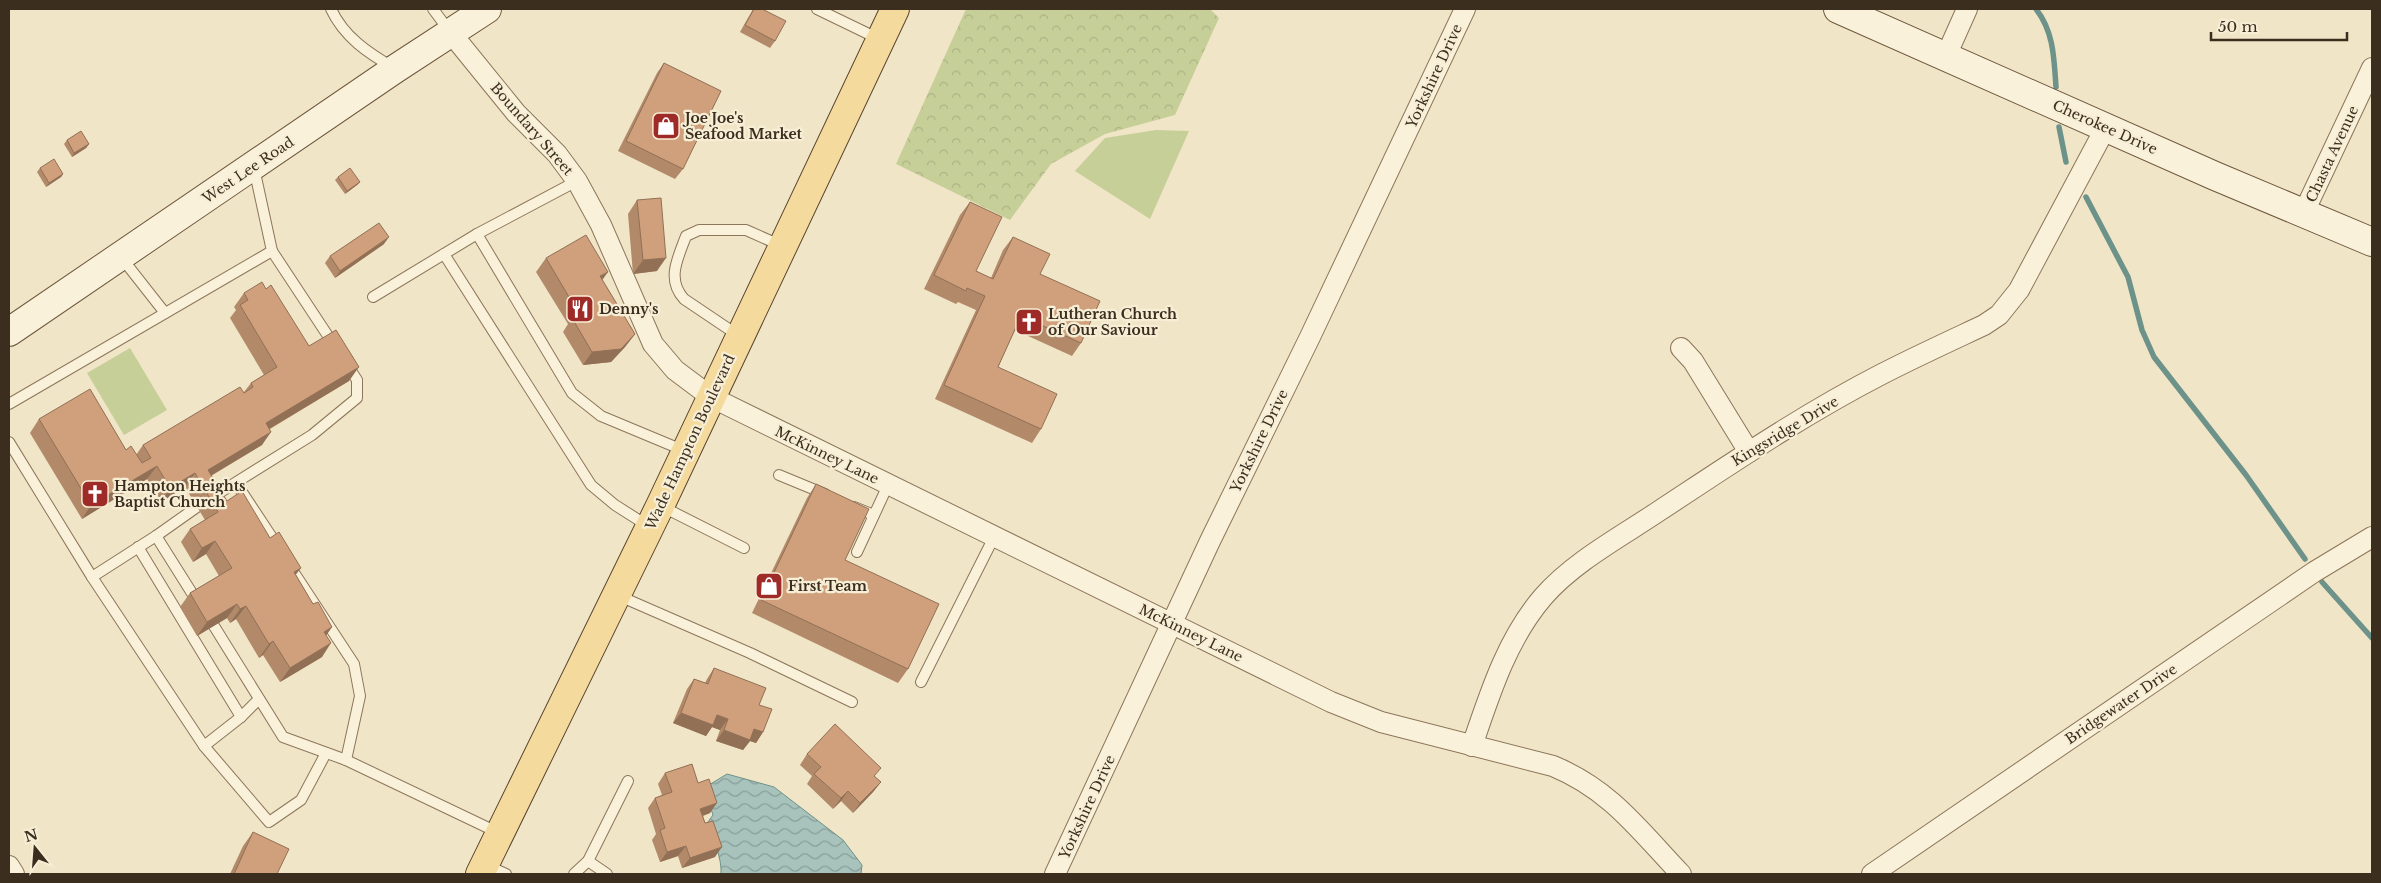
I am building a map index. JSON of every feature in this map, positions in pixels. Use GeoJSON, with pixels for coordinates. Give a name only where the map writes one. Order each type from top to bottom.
{"type":"FeatureCollection","features":[{"type":"Feature","properties":{"kind":"main road","name":"Wade Hampton Boulevard"},"geometry":{"type":"LineString","coordinates":[[490,871],[500,834],[686,451],[702,391],[740,337],[895,9]]}},
{"type":"Feature","properties":{"kind":"street","name":"West Lee Road"},"geometry":{"type":"LineString","coordinates":[[9,332],[254,167],[395,69],[487,9]]}},
{"type":"Feature","properties":{"kind":"street","name":"Yorkshire Drive"},"geometry":{"type":"LineString","coordinates":[[1055,874],[1172,623],[1465,9]]}},
{"type":"Feature","properties":{"kind":"street","name":"Cherokee Drive"},"geometry":{"type":"LineString","coordinates":[[1838,9],[2215,176],[2372,242]]}},
{"type":"Feature","properties":{"kind":"street"},"geometry":{"type":"LineString","coordinates":[[1946,56],[1966,9]]}},
{"type":"Feature","properties":{"kind":"street","name":"Boundary Street"},"geometry":{"type":"LineString","coordinates":[[451,34],[516,114],[557,154],[577,181],[601,225],[653,344],[675,370],[702,391]]}},
{"type":"Feature","properties":{"kind":"street","name":"Chasta Avenue"},"geometry":{"type":"LineString","coordinates":[[2304,212],[2372,68]]}},
{"type":"Feature","properties":{"kind":"street","name":"Kingsridge Drive"},"geometry":{"type":"LineString","coordinates":[[1472,746],[1506,655],[1528,616],[1545,595],[1566,576],[1602,549],[1749,452],[1881,374],[1984,325],[1999,315],[2019,290],[2106,127]]}},
{"type":"Feature","properties":{"kind":"street"},"geometry":{"type":"LineString","coordinates":[[1680,348],[1693,361],[1749,452]]}},
{"type":"Feature","properties":{"kind":"street","name":"McKinney Lane"},"geometry":{"type":"LineString","coordinates":[[702,391],[888,486],[1331,702],[1381,722],[1553,766],[1574,775],[1598,790],[1617,806],[1681,874]]}},
{"type":"Feature","properties":{"kind":"street","name":"Bridgewater Drive"},"geometry":{"type":"LineString","coordinates":[[1872,874],[2314,572],[2372,537]]}},
{"type":"Feature","properties":{"kind":"street"},"geometry":{"type":"LineString","coordinates":[[9,866],[14,874]]}},
{"type":"Feature","properties":{"kind":"lane"},"geometry":{"type":"LineString","coordinates":[[331,9],[338,22],[352,38],[395,69]]}},
{"type":"Feature","properties":{"kind":"lane"},"geometry":{"type":"LineString","coordinates":[[433,9],[451,34]]}},
{"type":"Feature","properties":{"kind":"lane"},"geometry":{"type":"LineString","coordinates":[[817,9],[881,39]]}},
{"type":"Feature","properties":{"kind":"lane"},"geometry":{"type":"LineString","coordinates":[[208,500],[312,435],[357,398],[357,380],[272,251],[254,167]]}},
{"type":"Feature","properties":{"kind":"lane"},"geometry":{"type":"LineString","coordinates":[[373,297],[477,234],[577,181]]}},
{"type":"Feature","properties":{"kind":"lane"},"geometry":{"type":"LineString","coordinates":[[740,337],[684,299],[677,291],[673,272],[686,236],[699,230],[746,230],[783,246]]}},
{"type":"Feature","properties":{"kind":"lane"},"geometry":{"type":"LineString","coordinates":[[477,234],[572,393],[601,416],[686,451]]}},
{"type":"Feature","properties":{"kind":"lane"},"geometry":{"type":"LineString","coordinates":[[9,404],[272,251]]}},
{"type":"Feature","properties":{"kind":"lane"},"geometry":{"type":"LineString","coordinates":[[444,254],[592,485],[615,504],[655,516],[744,548]]}},
{"type":"Feature","properties":{"kind":"lane"},"geometry":{"type":"LineString","coordinates":[[121,256],[165,313]]}},
{"type":"Feature","properties":{"kind":"lane"},"geometry":{"type":"LineString","coordinates":[[9,442],[92,577],[204,746],[269,822],[301,800],[326,753]]}},
{"type":"Feature","properties":{"kind":"lane"},"geometry":{"type":"LineString","coordinates":[[779,475],[831,497]]}},
{"type":"Feature","properties":{"kind":"lane"},"geometry":{"type":"LineString","coordinates":[[236,484],[354,664],[360,696],[346,760]]}},
{"type":"Feature","properties":{"kind":"lane"},"geometry":{"type":"LineString","coordinates":[[857,552],[888,486]]}},
{"type":"Feature","properties":{"kind":"lane"},"geometry":{"type":"LineString","coordinates":[[848,504],[874,515]]}},
{"type":"Feature","properties":{"kind":"lane"},"geometry":{"type":"LineString","coordinates":[[92,577],[197,507]]}},
{"type":"Feature","properties":{"kind":"lane"},"geometry":{"type":"LineString","coordinates":[[156,536],[195,598]]}},
{"type":"Feature","properties":{"kind":"lane"},"geometry":{"type":"LineString","coordinates":[[921,682],[994,537]]}},
{"type":"Feature","properties":{"kind":"lane"},"geometry":{"type":"LineString","coordinates":[[138,546],[241,717]]}},
{"type":"Feature","properties":{"kind":"lane"},"geometry":{"type":"LineString","coordinates":[[616,594],[750,653],[852,702]]}},
{"type":"Feature","properties":{"kind":"lane"},"geometry":{"type":"LineString","coordinates":[[214,626],[283,737],[346,760],[500,834]]}},
{"type":"Feature","properties":{"kind":"lane"},"geometry":{"type":"LineString","coordinates":[[204,746],[241,717],[259,699]]}},
{"type":"Feature","properties":{"kind":"lane"},"geometry":{"type":"LineString","coordinates":[[574,874],[588,861],[628,781]]}},
{"type":"Feature","properties":{"kind":"lane"},"geometry":{"type":"LineString","coordinates":[[588,861],[607,874]]}},
{"type":"Feature","properties":{"kind":"green space"},"geometry":{"type":"Polygon","coordinates":[[[966,9],[1210,9],[1219,18],[1175,115],[1105,134],[1051,164],[1010,220],[896,164],[966,9]]]}},
{"type":"Feature","properties":{"kind":"green space"},"geometry":{"type":"Polygon","coordinates":[[[1156,130],[1189,131],[1150,219],[1075,171],[1105,138],[1156,130]]]}},
{"type":"Feature","properties":{"kind":"green space"},"geometry":{"type":"Polygon","coordinates":[[[130,348],[167,410],[124,435],[87,373],[130,348]]]}},
{"type":"Feature","properties":{"kind":"water"},"geometry":{"type":"Polygon","coordinates":[[[727,774],[774,787],[843,840],[862,865],[861,874],[721,874],[717,849],[705,826],[713,815],[704,788],[727,774]]]}},
{"type":"Feature","properties":{"kind":"building"},"geometry":{"type":"Polygon","coordinates":[[[754,9],[762,9],[786,21],[775,41],[745,25],[754,9]]]}},
{"type":"Feature","properties":{"kind":"building","name":"Joe Joe's Seafood Market"},"geometry":{"type":"Polygon","coordinates":[[[664,63],[721,91],[683,169],[626,141],[664,63]]]}},
{"type":"Feature","properties":{"kind":"building"},"geometry":{"type":"Polygon","coordinates":[[[81,131],[89,144],[74,153],[67,140],[81,131]]]}},
{"type":"Feature","properties":{"kind":"building"},"geometry":{"type":"Polygon","coordinates":[[[54,159],[63,174],[49,183],[40,168],[54,159]]]}},
{"type":"Feature","properties":{"kind":"building"},"geometry":{"type":"Polygon","coordinates":[[[350,168],[360,182],[347,191],[338,177],[350,168]]]}},
{"type":"Feature","properties":{"kind":"building"},"geometry":{"type":"Polygon","coordinates":[[[661,198],[666,258],[643,260],[637,200],[661,198]]]}},
{"type":"Feature","properties":{"kind":"building","name":"Lutheran Church of Our Saviour"},"geometry":{"type":"Polygon","coordinates":[[[970,202],[1002,217],[976,271],[993,279],[1013,237],[1050,254],[1040,274],[1100,301],[1081,343],[1021,316],[998,367],[1057,394],[1041,429],[944,385],[985,296],[967,288],[966,291],[934,275],[970,202]]]}},
{"type":"Feature","properties":{"kind":"building"},"geometry":{"type":"Polygon","coordinates":[[[379,223],[389,237],[340,271],[330,256],[379,223]]]}},
{"type":"Feature","properties":{"kind":"building","name":"Denny's"},"geometry":{"type":"Polygon","coordinates":[[[586,235],[608,272],[600,276],[635,334],[621,349],[592,352],[572,318],[579,314],[546,258],[586,235]]]}},
{"type":"Feature","properties":{"kind":"building","name":"Hampton Heights Baptist Church"},"geometry":{"type":"Polygon","coordinates":[[[262,282],[266,289],[271,285],[309,346],[336,330],[359,367],[266,423],[271,432],[208,470],[227,501],[242,491],[270,538],[279,532],[301,568],[294,572],[313,604],[318,602],[332,627],[324,632],[331,643],[290,668],[273,641],[269,644],[246,606],[240,609],[237,604],[207,622],[190,593],[232,568],[215,541],[202,548],[190,529],[218,512],[195,473],[170,488],[157,466],[91,505],[39,419],[90,389],[126,450],[131,446],[142,463],[151,458],[143,445],[240,387],[244,393],[253,387],[251,383],[277,367],[240,305],[248,300],[244,293],[262,282]]]}},
{"type":"Feature","properties":{"kind":"building"},"geometry":{"type":"Polygon","coordinates":[[[816,484],[869,509],[845,560],[939,604],[908,669],[761,600],[816,484]]]}},
{"type":"Feature","properties":{"kind":"building"},"geometry":{"type":"Polygon","coordinates":[[[714,668],[766,688],[759,705],[772,709],[763,732],[754,729],[750,740],[724,730],[728,719],[717,715],[713,725],[681,713],[694,679],[708,684],[714,668]]]}},
{"type":"Feature","properties":{"kind":"building"},"geometry":{"type":"Polygon","coordinates":[[[835,724],[881,768],[874,776],[881,782],[860,803],[848,791],[841,798],[814,774],[821,767],[807,754],[835,724]]]}},
{"type":"Feature","properties":{"kind":"building"},"geometry":{"type":"Polygon","coordinates":[[[692,764],[698,783],[709,779],[717,803],[700,809],[705,823],[713,821],[722,847],[690,858],[686,846],[667,852],[660,830],[665,828],[655,798],[672,792],[665,773],[692,764]]]}},
{"type":"Feature","properties":{"kind":"building"},"geometry":{"type":"Polygon","coordinates":[[[253,832],[289,849],[277,874],[234,874],[253,832]]]}},
{"type":"Feature","properties":{"kind":"waterway"},"geometry":{"type":"LineString","coordinates":[[2036,9],[2050,36],[2054,56],[2056,87]]}},
{"type":"Feature","properties":{"kind":"waterway"},"geometry":{"type":"LineString","coordinates":[[2059,127],[2066,162]]}},
{"type":"Feature","properties":{"kind":"waterway"},"geometry":{"type":"LineString","coordinates":[[2086,197],[2128,277],[2142,330],[2154,357],[2246,475],[2305,559]]}},
{"type":"Feature","properties":{"kind":"waterway"},"geometry":{"type":"LineString","coordinates":[[2322,582],[2372,638]]}},
{"type":"Feature","properties":{"kind":"place","name":"Joe Joe's Seafood Market"},"geometry":{"type":"Point","coordinates":[666,126]}},
{"type":"Feature","properties":{"kind":"place","name":"Denny's"},"geometry":{"type":"Point","coordinates":[580,309]}},
{"type":"Feature","properties":{"kind":"place","name":"Lutheran Church of Our Saviour"},"geometry":{"type":"Point","coordinates":[1029,322]}},
{"type":"Feature","properties":{"kind":"place","name":"Hampton Heights Baptist Church"},"geometry":{"type":"Point","coordinates":[95,494]}},
{"type":"Feature","properties":{"kind":"place","name":"First Team"},"geometry":{"type":"Point","coordinates":[769,586]}}]}
